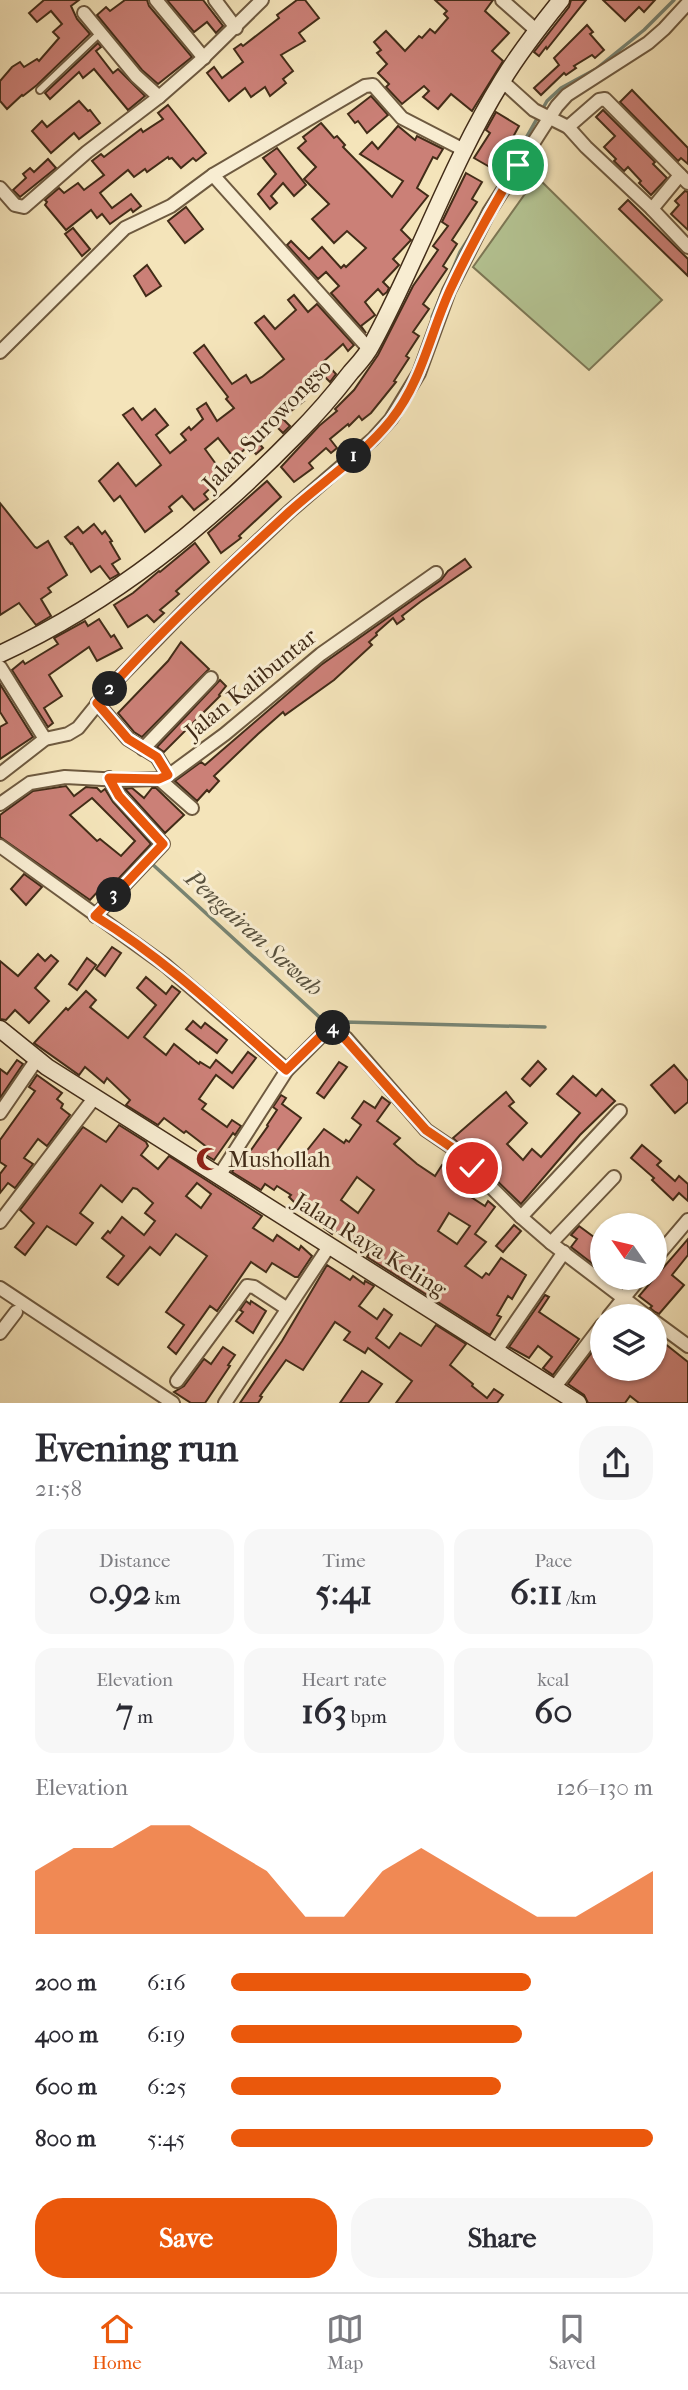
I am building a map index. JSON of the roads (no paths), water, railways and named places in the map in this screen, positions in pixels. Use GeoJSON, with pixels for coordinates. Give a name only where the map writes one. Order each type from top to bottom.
{"type":"FeatureCollection","features":[{"type":"Feature","properties":{"kind":"street"},"geometry":{"type":"LineString","coordinates":[[156,0],[204,58]]}},
{"type":"Feature","properties":{"kind":"street"},"geometry":{"type":"LineString","coordinates":[[215,0],[236,28]]}},
{"type":"Feature","properties":{"kind":"street"},"geometry":{"type":"LineString","coordinates":[[0,188],[15,205],[24,207],[87,152],[159,97],[204,58],[262,0]]}},
{"type":"Feature","properties":{"kind":"street"},"geometry":{"type":"LineString","coordinates":[[502,0],[537,31]]}},
{"type":"Feature","properties":{"kind":"street","name":"Jalan Surowongso"},"geometry":{"type":"LineString","coordinates":[[0,654],[110,594],[172,549],[266,466],[324,406],[369,349],[464,150],[502,81],[561,0]]}},
{"type":"Feature","properties":{"kind":"street"},"geometry":{"type":"LineString","coordinates":[[0,774],[46,739],[74,731],[101,707],[185,610],[290,511],[373,439],[391,419],[419,373],[449,291],[542,115],[567,95],[648,43],[688,3]]}},
{"type":"Feature","properties":{"kind":"street"},"geometry":{"type":"LineString","coordinates":[[84,13],[136,76],[159,97]]}},
{"type":"Feature","properties":{"kind":"street"},"geometry":{"type":"LineString","coordinates":[[502,81],[542,115],[568,127],[688,247]]}},
{"type":"Feature","properties":{"kind":"street"},"geometry":{"type":"LineString","coordinates":[[0,352],[125,228],[171,205],[213,175],[365,86],[371,84],[402,118],[464,150]]}},
{"type":"Feature","properties":{"kind":"street"},"geometry":{"type":"LineString","coordinates":[[568,127],[599,100],[605,100],[684,179],[652,209]]}},
{"type":"Feature","properties":{"kind":"street"},"geometry":{"type":"LineString","coordinates":[[213,175],[369,349]]}},
{"type":"Feature","properties":{"kind":"street","name":"Jalan Kalibuntar"},"geometry":{"type":"LineString","coordinates":[[162,769],[225,734],[321,654],[436,573]]}},
{"type":"Feature","properties":{"kind":"street"},"geometry":{"type":"LineString","coordinates":[[0,667],[46,739]]}},
{"type":"Feature","properties":{"kind":"street"},"geometry":{"type":"LineString","coordinates":[[143,749],[211,678]]}},
{"type":"Feature","properties":{"kind":"street"},"geometry":{"type":"LineString","coordinates":[[101,707],[121,732],[143,749],[162,769],[192,808]]}},
{"type":"Feature","properties":{"kind":"street"},"geometry":{"type":"LineString","coordinates":[[0,804],[30,783],[65,777],[109,778],[162,769]]}},
{"type":"Feature","properties":{"kind":"street"},"geometry":{"type":"LineString","coordinates":[[95,916],[163,844],[119,796],[109,778]]}},
{"type":"Feature","properties":{"kind":"street"},"geometry":{"type":"LineString","coordinates":[[0,846],[165,965],[286,1070]]}},
{"type":"Feature","properties":{"kind":"street"},"geometry":{"type":"LineString","coordinates":[[219,1176],[286,1070],[330,1027],[346,1038],[426,1130],[451,1147],[551,1243],[630,1304]]}},
{"type":"Feature","properties":{"kind":"street","name":"Jalan Raya Keling"},"geometry":{"type":"LineString","coordinates":[[0,1029],[37,1059],[95,1097],[578,1403]]}},
{"type":"Feature","properties":{"kind":"street"},"geometry":{"type":"LineString","coordinates":[[0,1113],[37,1059]]}},
{"type":"Feature","properties":{"kind":"street"},"geometry":{"type":"LineString","coordinates":[[0,1222],[95,1097]]}},
{"type":"Feature","properties":{"kind":"street"},"geometry":{"type":"LineString","coordinates":[[521,1217],[620,1111]]}},
{"type":"Feature","properties":{"kind":"street"},"geometry":{"type":"LineString","coordinates":[[551,1243],[614,1177]]}},
{"type":"Feature","properties":{"kind":"street"},"geometry":{"type":"LineString","coordinates":[[667,1245],[688,1220]]}},
{"type":"Feature","properties":{"kind":"street"},"geometry":{"type":"LineString","coordinates":[[225,1403],[330,1245]]}},
{"type":"Feature","properties":{"kind":"street"},"geometry":{"type":"LineString","coordinates":[[495,1352],[564,1252]]}},
{"type":"Feature","properties":{"kind":"street"},"geometry":{"type":"LineString","coordinates":[[177,1381],[247,1286],[254,1287],[286,1308]]}},
{"type":"Feature","properties":{"kind":"street"},"geometry":{"type":"LineString","coordinates":[[0,1288],[173,1403]]}},
{"type":"Feature","properties":{"kind":"street"},"geometry":{"type":"LineString","coordinates":[[618,1304],[629,1290]]}},
{"type":"Feature","properties":{"kind":"street"},"geometry":{"type":"LineString","coordinates":[[0,1333],[16,1312]]}},
{"type":"Feature","properties":{"kind":"street"},"geometry":{"type":"LineString","coordinates":[[667,1331],[688,1346]]}},
{"type":"Feature","properties":{"kind":"street"},"geometry":{"type":"LineString","coordinates":[[554,1388],[590,1341]]}},
{"type":"Feature","properties":{"kind":"lane"},"geometry":{"type":"LineString","coordinates":[[40,90],[101,32]]}},
{"type":"Feature","properties":{"kind":"waterway"},"geometry":{"type":"LineString","coordinates":[[505,175],[547,101],[561,88],[596,69],[644,30],[674,0]]}},
{"type":"Feature","properties":{"kind":"waterway"},"geometry":{"type":"LineString","coordinates":[[447,283],[460,252],[472,233]]}},
{"type":"Feature","properties":{"kind":"waterway"},"geometry":{"type":"LineString","coordinates":[[432,317],[442,293]]}},
{"type":"Feature","properties":{"kind":"waterway","name":"Pengairan Sawah"},"geometry":{"type":"LineString","coordinates":[[150,862],[328,1025]]}},
{"type":"Feature","properties":{"kind":"waterway","name":"Pengairan Sawah"},"geometry":{"type":"LineString","coordinates":[[334,1026],[344,1022],[545,1027]]}},
{"type":"Feature","properties":{"kind":"place","name":"Mushollah"},"geometry":{"type":"Point","coordinates":[208,1159]}}]}
